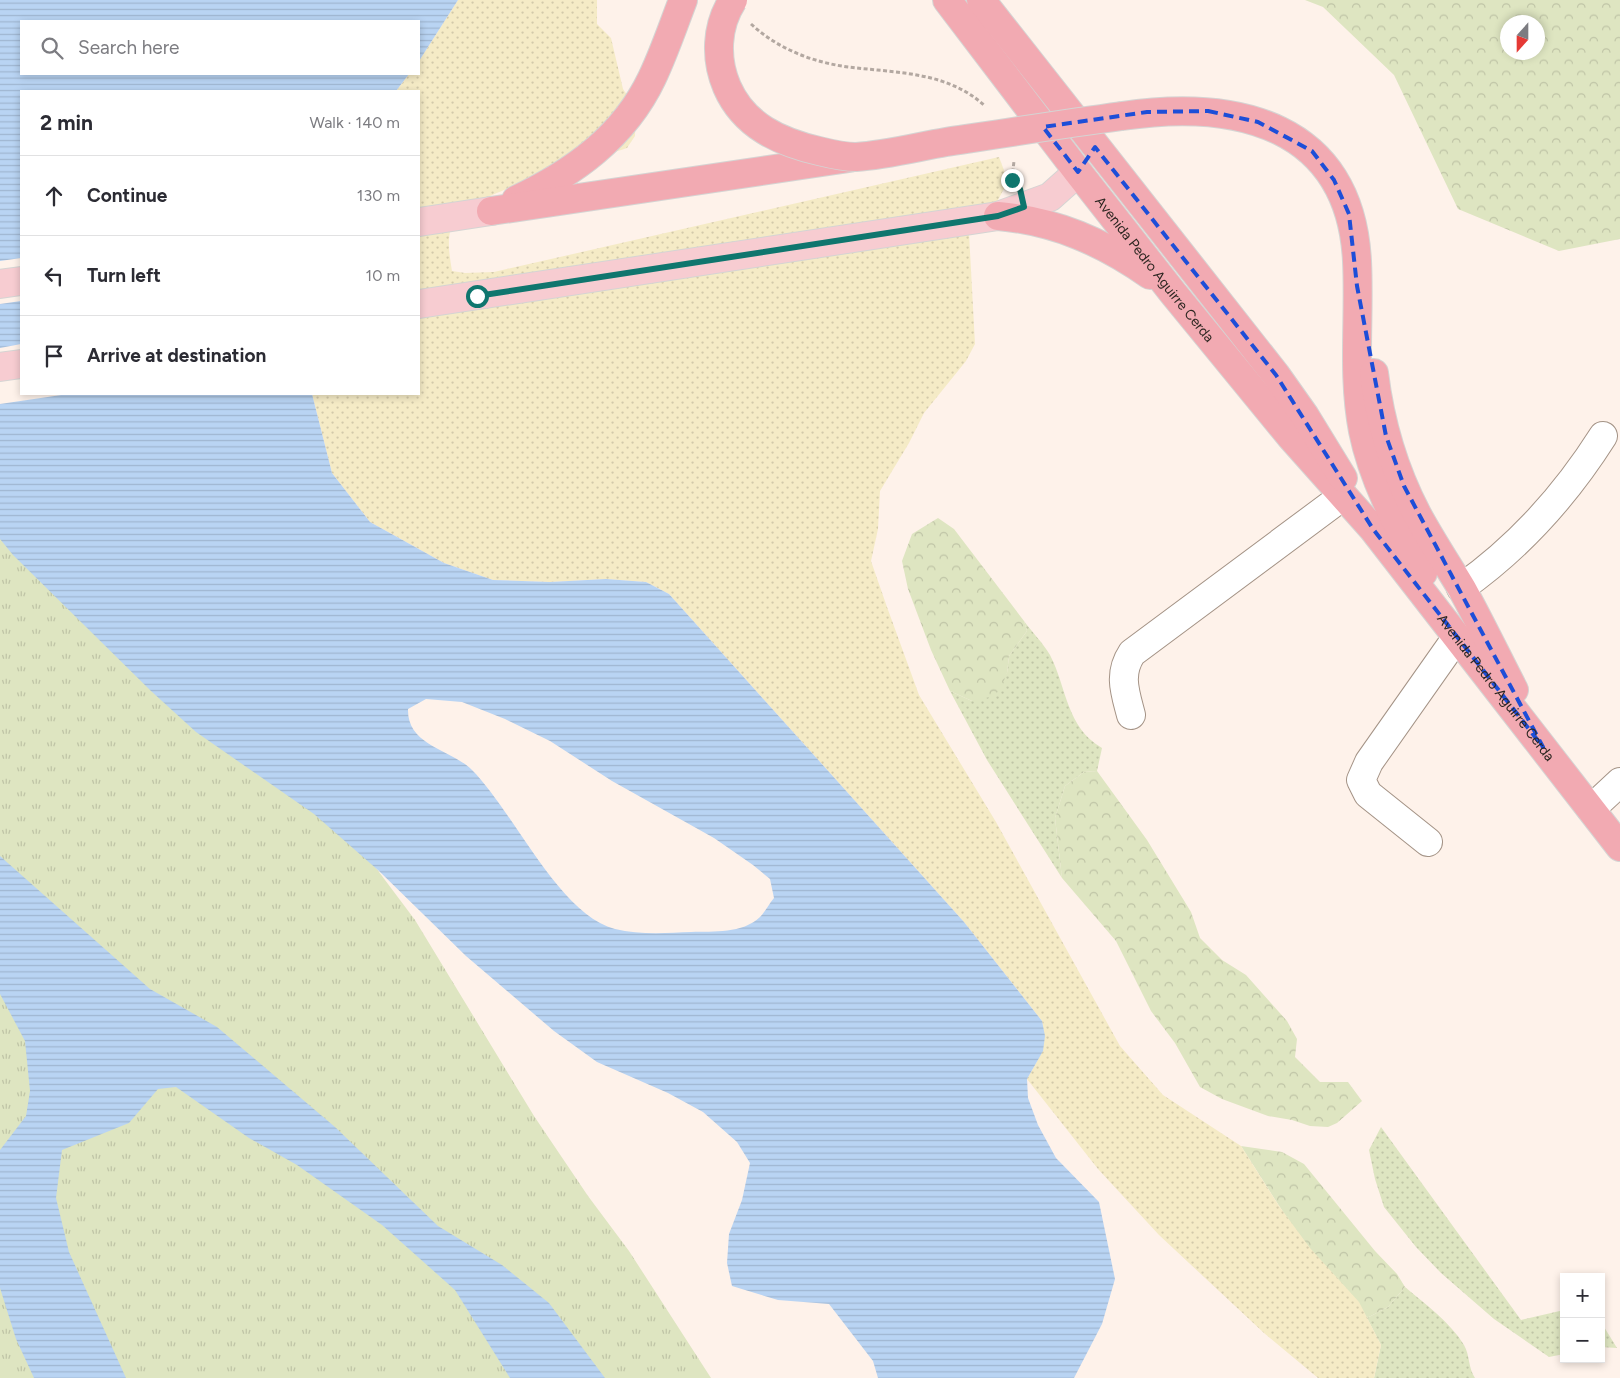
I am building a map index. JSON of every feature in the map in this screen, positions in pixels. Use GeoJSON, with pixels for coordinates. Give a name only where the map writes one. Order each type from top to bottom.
{"type":"FeatureCollection","features":[{"type":"Feature","properties":{"kind":"highway"},"geometry":{"type":"LineString","coordinates":[[492,211],[571,170],[607,142],[624,122],[652,79],[684,0]]}},
{"type":"Feature","properties":{"kind":"highway"},"geometry":{"type":"LineString","coordinates":[[931,0],[964,25]]}},
{"type":"Feature","properties":{"kind":"highway","name":"Avenida Pedro Aguirre Cerda"},"geometry":{"type":"LineString","coordinates":[[947,0],[964,25],[1173,293],[1291,437],[1373,529],[1620,847]]}},
{"type":"Feature","properties":{"kind":"highway","name":"Avenida Pedro Aguirre Cerda"},"geometry":{"type":"LineString","coordinates":[[981,0],[1276,375],[1326,449],[1373,529]]}},
{"type":"Feature","properties":{"kind":"highway"},"geometry":{"type":"LineString","coordinates":[[740,11],[723,20],[719,39],[719,58],[723,76],[739,107],[764,131],[779,139],[830,154],[856,157]]}},
{"type":"Feature","properties":{"kind":"highway"},"geometry":{"type":"LineString","coordinates":[[492,211],[1122,116],[1176,110],[1208,112],[1258,122],[1298,140],[1312,151],[1324,164],[1342,197],[1354,237],[1357,286],[1356,364],[1363,431],[1378,481],[1400,529],[1457,637]]}},
{"type":"Feature","properties":{"kind":"highway"},"geometry":{"type":"LineString","coordinates":[[1078,172],[1096,147]]}},
{"type":"Feature","properties":{"kind":"highway"},"geometry":{"type":"LineString","coordinates":[[998,216],[1026,218],[1076,233],[1101,244],[1132,263],[1173,293]]}},
{"type":"Feature","properties":{"kind":"highway"},"geometry":{"type":"LineString","coordinates":[[1357,286],[1370,341],[1377,401],[1386,436],[1404,486],[1417,514],[1461,588],[1543,747]]}},
{"type":"Feature","properties":{"kind":"main road"},"geometry":{"type":"LineString","coordinates":[[420,304],[998,216],[1050,197],[1062,189],[1078,172]]}},
{"type":"Feature","properties":{"kind":"main road"},"geometry":{"type":"LineString","coordinates":[[420,222],[492,211]]}},
{"type":"Feature","properties":{"kind":"main road"},"geometry":{"type":"LineString","coordinates":[[0,284],[20,281]]}},
{"type":"Feature","properties":{"kind":"main road"},"geometry":{"type":"LineString","coordinates":[[0,367],[20,364]]}},
{"type":"Feature","properties":{"kind":"street"},"geometry":{"type":"LineString","coordinates":[[1461,588],[1509,551],[1536,525],[1578,475],[1603,436]]}},
{"type":"Feature","properties":{"kind":"street"},"geometry":{"type":"LineString","coordinates":[[1131,715],[1123,674],[1126,662],[1132,653],[1343,496]]}},
{"type":"Feature","properties":{"kind":"street"},"geometry":{"type":"LineString","coordinates":[[1428,842],[1368,794],[1361,780],[1369,762],[1457,637]]}},
{"type":"Feature","properties":{"kind":"street"},"geometry":{"type":"LineString","coordinates":[[1591,809],[1620,782]]}},
{"type":"Feature","properties":{"kind":"path"},"geometry":{"type":"LineString","coordinates":[[740,11],[777,44],[798,54],[847,67],[918,74],[958,87],[970,94],[990,111]]}},
{"type":"Feature","properties":{"kind":"path"},"geometry":{"type":"LineString","coordinates":[[1014,157],[1012,180],[1020,189],[1024,207]]}},
{"type":"Feature","properties":{"kind":"highlighted area"},"geometry":{"type":"Polygon","coordinates":[[[1208,111],[1258,122],[1312,151],[1334,180],[1349,214],[1357,286],[1386,436],[1404,486],[1543,747],[1373,529],[1276,375],[1095,147],[1078,172],[1043,127],[1147,112],[1208,111]]]}},
{"type":"Feature","properties":{"kind":"green space"},"geometry":{"type":"Polygon","coordinates":[[[1305,0],[1620,0],[1620,239],[1559,251],[1458,209],[1394,75],[1323,7],[1305,0]]]}},
{"type":"Feature","properties":{"kind":"green space"},"geometry":{"type":"Polygon","coordinates":[[[0,464],[352,836],[415,920],[534,1116],[588,1196],[629,1251],[711,1378],[0,1378],[0,464]]]}},
{"type":"Feature","properties":{"kind":"green space"},"geometry":{"type":"Polygon","coordinates":[[[938,518],[954,529],[1024,621],[1027,631],[1009,656],[1007,673],[1001,688],[994,696],[972,701],[950,691],[931,650],[908,589],[902,561],[912,534],[938,518]]]}},
{"type":"Feature","properties":{"kind":"green space"},"geometry":{"type":"Polygon","coordinates":[[[1024,621],[1050,655],[1074,718],[1090,739],[1102,748],[1097,771],[1084,772],[1065,786],[1055,818],[1062,878],[987,760],[950,691],[972,701],[1007,673],[1009,656],[1027,631],[1024,621]]]}},
{"type":"Feature","properties":{"kind":"green space"},"geometry":{"type":"Polygon","coordinates":[[[1097,771],[1147,840],[1191,912],[1200,938],[1222,960],[1246,975],[1287,1021],[1297,1039],[1295,1057],[1320,1082],[1348,1082],[1362,1101],[1337,1123],[1328,1127],[1310,1126],[1292,1120],[1268,1116],[1222,1099],[1200,1087],[1175,1043],[1151,1011],[1116,941],[1062,878],[1055,818],[1065,786],[1084,772],[1097,771]]]}},
{"type":"Feature","properties":{"kind":"green space"},"geometry":{"type":"Polygon","coordinates":[[[1381,1127],[1521,1320],[1560,1311],[1560,1355],[1549,1357],[1494,1319],[1441,1273],[1416,1247],[1384,1207],[1375,1179],[1369,1150],[1381,1127]]]}},
{"type":"Feature","properties":{"kind":"green space"},"geometry":{"type":"Polygon","coordinates":[[[1241,1146],[1282,1152],[1304,1164],[1375,1251],[1397,1274],[1405,1287],[1388,1307],[1367,1318],[1355,1299],[1316,1257],[1300,1236],[1241,1146]]]}},
{"type":"Feature","properties":{"kind":"green space"},"geometry":{"type":"Polygon","coordinates":[[[1405,1287],[1452,1329],[1466,1349],[1475,1378],[1374,1378],[1381,1345],[1367,1318],[1388,1307],[1405,1287]]]}},
{"type":"Feature","properties":{"kind":"green space"},"geometry":{"type":"Polygon","coordinates":[[[1605,1328],[1617,1348],[1605,1347],[1605,1328]]]}},
{"type":"Feature","properties":{"kind":"sand"},"geometry":{"type":"Polygon","coordinates":[[[458,0],[597,0],[597,24],[611,38],[623,89],[636,108],[635,136],[627,148],[510,188],[468,207],[457,216],[449,236],[452,271],[465,273],[494,272],[999,157],[1008,181],[998,200],[969,233],[975,344],[966,361],[924,413],[909,443],[880,491],[878,529],[871,561],[919,695],[996,822],[1120,1046],[1163,1095],[1241,1146],[1279,1206],[1310,1248],[1359,1302],[1381,1345],[1374,1378],[1318,1378],[1264,1333],[1159,1235],[1098,1169],[1027,1079],[1036,1064],[1043,1045],[1042,1021],[964,922],[669,594],[646,582],[606,579],[550,582],[493,580],[444,563],[370,522],[332,473],[312,395],[420,395],[420,90],[397,90],[408,75],[420,75],[420,59],[458,0]]]}},
{"type":"Feature","properties":{"kind":"water"},"geometry":{"type":"Polygon","coordinates":[[[0,0],[458,0],[420,59],[420,20],[20,20],[20,75],[408,75],[397,90],[20,90],[20,395],[312,395],[332,473],[370,522],[444,563],[493,580],[550,582],[606,579],[646,582],[669,594],[964,922],[1042,1021],[1045,1036],[1043,1051],[1027,1079],[1028,1098],[1038,1125],[1056,1158],[1099,1202],[1115,1279],[1102,1324],[1074,1378],[878,1378],[873,1361],[829,1304],[778,1300],[732,1286],[727,1263],[729,1234],[742,1200],[750,1163],[737,1142],[703,1112],[668,1093],[597,1062],[554,1031],[466,956],[379,871],[314,814],[196,732],[151,691],[13,555],[0,539],[0,0]],[[426,699],[408,709],[410,721],[422,739],[472,770],[488,788],[556,884],[594,920],[615,929],[643,933],[663,933],[727,931],[745,926],[762,915],[774,898],[770,879],[753,865],[714,838],[612,781],[550,741],[505,719],[462,702],[426,699]]]}},
{"type":"Feature","properties":{"kind":"water"},"geometry":{"type":"Polygon","coordinates":[[[0,856],[150,989],[217,1027],[335,1127],[438,1226],[502,1265],[549,1303],[605,1378],[510,1378],[455,1290],[382,1225],[297,1165],[249,1138],[176,1087],[158,1089],[129,1123],[62,1150],[56,1198],[69,1252],[126,1378],[34,1378],[16,1339],[0,1288],[0,1150],[26,1116],[30,1091],[25,1041],[0,994],[0,856]]]}},
{"type":"Feature","properties":{"kind":"pier"},"geometry":{"type":"Polygon","coordinates":[[[20,258],[20,301],[0,304],[0,261],[20,258]]]}},
{"type":"Feature","properties":{"kind":"pier"},"geometry":{"type":"Polygon","coordinates":[[[20,344],[20,395],[61,395],[0,404],[0,348],[20,344]]]}},
{"type":"Feature","properties":{"kind":"route"},"geometry":{"type":"LineString","coordinates":[[477,296],[998,216],[1024,207],[1020,189],[1012,180]]}}]}
